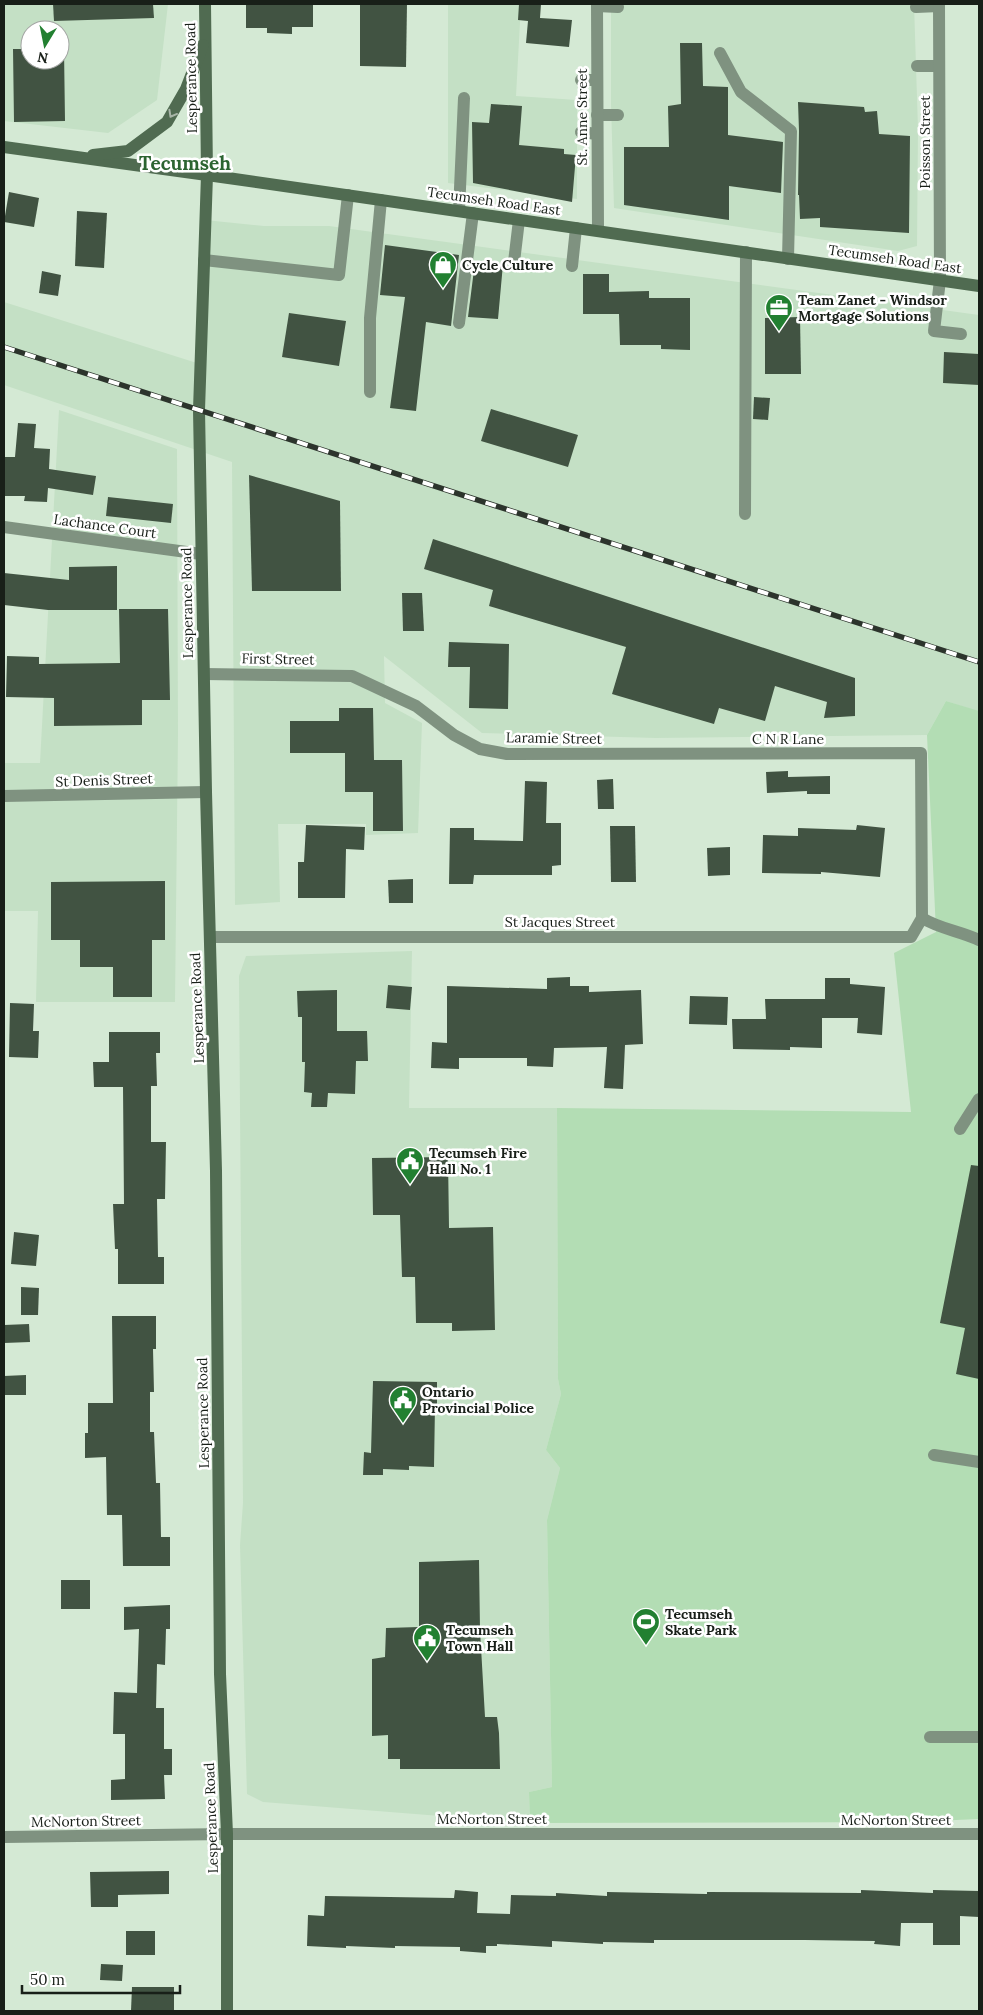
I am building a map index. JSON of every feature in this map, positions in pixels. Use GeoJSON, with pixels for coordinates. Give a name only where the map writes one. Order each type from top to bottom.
{"type":"FeatureCollection","features":[{"type":"Feature","properties":{"kind":"main road","name":"Lesperance Road"},"geometry":{"type":"LineString","coordinates":[[205,4],[207,174],[198,410],[216,1172],[220,1674],[227,1834],[227,2011]]}},
{"type":"Feature","properties":{"kind":"main road"},"geometry":{"type":"LineString","coordinates":[[72,157],[128,151],[167,122],[186,89],[206,38]]}},
{"type":"Feature","properties":{"kind":"main road","name":"Tecumseh Road East"},"geometry":{"type":"LineString","coordinates":[[4,147],[207,174],[979,286]]}},
{"type":"Feature","properties":{"kind":"street"},"geometry":{"type":"LineString","coordinates":[[597,5],[618,6]]}},
{"type":"Feature","properties":{"kind":"street","name":"St. Anne Street"},"geometry":{"type":"LineString","coordinates":[[597,5],[598,230]]}},
{"type":"Feature","properties":{"kind":"street"},"geometry":{"type":"LineString","coordinates":[[916,7],[939,5]]}},
{"type":"Feature","properties":{"kind":"street","name":"Poisson Street"},"geometry":{"type":"LineString","coordinates":[[939,5],[940,280],[934,331],[961,334]]}},
{"type":"Feature","properties":{"kind":"street"},"geometry":{"type":"LineString","coordinates":[[720,53],[741,92],[791,131],[788,258]]}},
{"type":"Feature","properties":{"kind":"street"},"geometry":{"type":"LineString","coordinates":[[917,66],[939,66]]}},
{"type":"Feature","properties":{"kind":"street"},"geometry":{"type":"LineString","coordinates":[[581,80],[597,80]]}},
{"type":"Feature","properties":{"kind":"street"},"geometry":{"type":"LineString","coordinates":[[459,211],[464,98]]}},
{"type":"Feature","properties":{"kind":"street"},"geometry":{"type":"LineString","coordinates":[[597,115],[618,116]]}},
{"type":"Feature","properties":{"kind":"street"},"geometry":{"type":"LineString","coordinates":[[581,132],[597,134]]}},
{"type":"Feature","properties":{"kind":"street"},"geometry":{"type":"LineString","coordinates":[[204,260],[338,275],[348,195]]}},
{"type":"Feature","properties":{"kind":"street"},"geometry":{"type":"LineString","coordinates":[[370,392],[370,318],[380,200]]}},
{"type":"Feature","properties":{"kind":"street"},"geometry":{"type":"LineString","coordinates":[[459,323],[473,213]]}},
{"type":"Feature","properties":{"kind":"street"},"geometry":{"type":"LineString","coordinates":[[514,262],[519,220]]}},
{"type":"Feature","properties":{"kind":"street"},"geometry":{"type":"LineString","coordinates":[[572,266],[576,228]]}},
{"type":"Feature","properties":{"kind":"street"},"geometry":{"type":"LineString","coordinates":[[745,514],[746,252]]}},
{"type":"Feature","properties":{"kind":"street","name":"Lachance Court"},"geometry":{"type":"LineString","coordinates":[[4,527],[201,554]]}},
{"type":"Feature","properties":{"kind":"street","name":"First Street"},"geometry":{"type":"LineString","coordinates":[[204,674],[352,676]]}},
{"type":"Feature","properties":{"kind":"street","name":"Laramie Street"},"geometry":{"type":"LineString","coordinates":[[352,676],[416,706],[454,736],[480,748],[507,754],[656,754]]}},
{"type":"Feature","properties":{"kind":"street","name":"C N R Lane"},"geometry":{"type":"LineString","coordinates":[[656,754],[921,754],[922,918]]}},
{"type":"Feature","properties":{"kind":"street","name":"St Denis Street"},"geometry":{"type":"LineString","coordinates":[[4,796],[206,792]]}},
{"type":"Feature","properties":{"kind":"street"},"geometry":{"type":"LineString","coordinates":[[922,918],[936,926],[964,933],[979,940]]}},
{"type":"Feature","properties":{"kind":"street","name":"St Jacques Street"},"geometry":{"type":"LineString","coordinates":[[210,937],[911,937],[922,918]]}},
{"type":"Feature","properties":{"kind":"street"},"geometry":{"type":"LineString","coordinates":[[960,1129],[979,1099]]}},
{"type":"Feature","properties":{"kind":"street"},"geometry":{"type":"LineString","coordinates":[[934,1455],[979,1462]]}},
{"type":"Feature","properties":{"kind":"street"},"geometry":{"type":"LineString","coordinates":[[930,1737],[979,1738]]}},
{"type":"Feature","properties":{"kind":"street","name":"McNorton Street"},"geometry":{"type":"LineString","coordinates":[[4,1837],[227,1834],[979,1834]]}},
{"type":"Feature","properties":{"kind":"shaded area"},"geometry":{"type":"Polygon","coordinates":[[[4,4],[168,4],[157,100],[108,133],[4,121],[4,4]]]}},
{"type":"Feature","properties":{"kind":"shaded area"},"geometry":{"type":"Polygon","coordinates":[[[448,4],[521,4],[516,96],[577,100],[577,199],[448,183],[448,4]]]}},
{"type":"Feature","properties":{"kind":"shaded area"},"geometry":{"type":"Polygon","coordinates":[[[611,4],[914,4],[918,129],[917,246],[898,251],[614,208],[611,4]]]}},
{"type":"Feature","properties":{"kind":"shaded area"},"geometry":{"type":"Polygon","coordinates":[[[205,220],[264,226],[329,226],[979,315],[979,712],[946,701],[927,735],[656,738],[482,733],[384,656],[385,703],[422,723],[418,833],[366,835],[366,824],[278,824],[280,902],[235,905],[232,462],[4,385],[4,302],[200,364],[205,220]]]}},
{"type":"Feature","properties":{"kind":"shaded area"},"geometry":{"type":"Polygon","coordinates":[[[59,410],[177,449],[178,734],[175,1002],[36,1002],[38,911],[4,911],[4,763],[40,763],[59,410]]]}},
{"type":"Feature","properties":{"kind":"shaded area"},"geometry":{"type":"Polygon","coordinates":[[[946,701],[979,711],[979,1819],[910,1822],[530,1823],[529,1792],[552,1787],[547,1520],[560,1468],[546,1450],[561,1394],[558,1379],[557,1108],[911,1112],[894,953],[936,932],[927,735],[946,701]]]}},
{"type":"Feature","properties":{"kind":"shaded area"},"geometry":{"type":"Polygon","coordinates":[[[412,951],[409,1108],[557,1108],[558,1379],[561,1394],[546,1450],[560,1468],[547,1520],[552,1787],[529,1792],[530,1823],[263,1802],[247,1794],[240,1545],[243,1503],[239,976],[246,956],[412,951]]]}},
{"type":"Feature","properties":{"kind":"building"},"geometry":{"type":"Polygon","coordinates":[[[53,4],[153,4],[154,18],[54,20],[53,4]]]}},
{"type":"Feature","properties":{"kind":"building"},"geometry":{"type":"Polygon","coordinates":[[[246,4],[313,4],[313,27],[292,27],[292,34],[267,33],[267,28],[246,28],[246,4]]]}},
{"type":"Feature","properties":{"kind":"building"},"geometry":{"type":"Polygon","coordinates":[[[360,4],[407,4],[406,67],[360,66],[360,4]]]}},
{"type":"Feature","properties":{"kind":"building"},"geometry":{"type":"Polygon","coordinates":[[[519,4],[541,4],[540,18],[572,20],[569,47],[526,43],[528,21],[518,20],[519,4]]]}},
{"type":"Feature","properties":{"kind":"building"},"geometry":{"type":"Polygon","coordinates":[[[680,43],[702,43],[703,86],[728,87],[728,135],[783,142],[781,193],[729,186],[729,220],[624,205],[624,147],[669,147],[668,106],[681,104],[680,43]]]}},
{"type":"Feature","properties":{"kind":"building"},"geometry":{"type":"Polygon","coordinates":[[[13,49],[20,49],[20,70],[64,70],[65,121],[14,122],[13,49]]]}},
{"type":"Feature","properties":{"kind":"building"},"geometry":{"type":"Polygon","coordinates":[[[798,102],[864,107],[865,112],[877,111],[879,134],[910,136],[909,233],[820,227],[820,218],[800,219],[798,195],[798,102]]]}},
{"type":"Feature","properties":{"kind":"building"},"geometry":{"type":"Polygon","coordinates":[[[491,104],[522,106],[519,145],[564,149],[564,154],[576,155],[572,202],[473,183],[472,122],[489,123],[491,104]]]}},
{"type":"Feature","properties":{"kind":"building"},"geometry":{"type":"Polygon","coordinates":[[[9,192],[39,198],[34,227],[4,222],[9,192]]]}},
{"type":"Feature","properties":{"kind":"building"},"geometry":{"type":"Polygon","coordinates":[[[77,211],[107,213],[104,268],[75,266],[77,211]]]}},
{"type":"Feature","properties":{"kind":"building"},"geometry":{"type":"Polygon","coordinates":[[[385,245],[459,255],[451,326],[426,322],[416,411],[390,408],[405,297],[380,295],[385,245]]]}},
{"type":"Feature","properties":{"kind":"building"},"geometry":{"type":"Polygon","coordinates":[[[475,262],[503,264],[498,319],[468,317],[475,262]]]}},
{"type":"Feature","properties":{"kind":"building"},"geometry":{"type":"Polygon","coordinates":[[[42,271],[61,275],[58,296],[39,293],[42,271]]]}},
{"type":"Feature","properties":{"kind":"building"},"geometry":{"type":"Polygon","coordinates":[[[583,274],[609,274],[609,292],[649,291],[649,298],[690,298],[690,350],[661,349],[661,345],[620,345],[619,314],[583,314],[583,274]]]}},
{"type":"Feature","properties":{"kind":"building"},"geometry":{"type":"Polygon","coordinates":[[[289,313],[346,321],[339,366],[282,357],[289,313]]]}},
{"type":"Feature","properties":{"kind":"building"},"geometry":{"type":"Polygon","coordinates":[[[800,317],[801,374],[765,374],[765,318],[800,317]]]}},
{"type":"Feature","properties":{"kind":"building"},"geometry":{"type":"Polygon","coordinates":[[[944,352],[979,354],[979,385],[943,383],[944,352]]]}},
{"type":"Feature","properties":{"kind":"building"},"geometry":{"type":"Polygon","coordinates":[[[754,397],[770,398],[768,420],[753,419],[754,397]]]}},
{"type":"Feature","properties":{"kind":"building"},"geometry":{"type":"Polygon","coordinates":[[[491,409],[578,435],[568,467],[481,441],[491,409]]]}},
{"type":"Feature","properties":{"kind":"building"},"geometry":{"type":"Polygon","coordinates":[[[18,423],[36,424],[34,448],[50,449],[49,469],[96,476],[93,495],[48,488],[47,502],[24,501],[25,496],[4,496],[4,457],[15,457],[18,423]]]}},
{"type":"Feature","properties":{"kind":"building"},"geometry":{"type":"Polygon","coordinates":[[[249,475],[340,501],[341,591],[252,591],[249,475]]]}},
{"type":"Feature","properties":{"kind":"building"},"geometry":{"type":"Polygon","coordinates":[[[108,497],[173,504],[171,523],[106,516],[108,497]]]}},
{"type":"Feature","properties":{"kind":"building"},"geometry":{"type":"Polygon","coordinates":[[[433,539],[855,678],[855,716],[824,718],[827,702],[775,686],[765,721],[719,708],[714,724],[612,694],[626,647],[489,606],[493,590],[424,569],[433,539]]]}},
{"type":"Feature","properties":{"kind":"building"},"geometry":{"type":"Polygon","coordinates":[[[117,566],[117,610],[48,610],[4,605],[4,573],[69,580],[69,567],[117,566]]]}},
{"type":"Feature","properties":{"kind":"building"},"geometry":{"type":"Polygon","coordinates":[[[402,593],[422,593],[424,631],[403,631],[402,593]]]}},
{"type":"Feature","properties":{"kind":"building"},"geometry":{"type":"Polygon","coordinates":[[[119,609],[168,609],[170,700],[142,700],[142,725],[54,726],[54,698],[6,697],[7,656],[39,657],[39,664],[120,663],[119,609]]]}},
{"type":"Feature","properties":{"kind":"building"},"geometry":{"type":"Polygon","coordinates":[[[449,642],[509,644],[508,709],[469,708],[470,667],[448,667],[449,642]]]}},
{"type":"Feature","properties":{"kind":"building"},"geometry":{"type":"Polygon","coordinates":[[[339,708],[373,708],[374,760],[402,760],[403,831],[373,831],[373,792],[345,792],[345,753],[290,753],[290,721],[339,721],[339,708]]]}},
{"type":"Feature","properties":{"kind":"building"},"geometry":{"type":"Polygon","coordinates":[[[788,771],[788,777],[830,776],[830,794],[807,794],[807,791],[767,793],[766,772],[788,771]]]}},
{"type":"Feature","properties":{"kind":"building"},"geometry":{"type":"Polygon","coordinates":[[[613,779],[614,809],[598,809],[597,780],[613,779]]]}},
{"type":"Feature","properties":{"kind":"building"},"geometry":{"type":"Polygon","coordinates":[[[525,781],[547,782],[546,823],[561,823],[561,865],[552,866],[552,875],[474,875],[473,884],[449,884],[450,828],[474,828],[474,840],[523,841],[525,781]]]}},
{"type":"Feature","properties":{"kind":"building"},"geometry":{"type":"Polygon","coordinates":[[[306,825],[365,827],[364,850],[346,849],[345,898],[298,898],[298,862],[304,862],[306,825]]]}},
{"type":"Feature","properties":{"kind":"building"},"geometry":{"type":"Polygon","coordinates":[[[857,825],[885,828],[880,877],[821,872],[821,874],[762,873],[763,835],[798,836],[798,828],[856,830],[857,825]]]}},
{"type":"Feature","properties":{"kind":"building"},"geometry":{"type":"Polygon","coordinates":[[[610,826],[635,826],[636,882],[611,882],[610,826]]]}},
{"type":"Feature","properties":{"kind":"building"},"geometry":{"type":"Polygon","coordinates":[[[730,847],[730,875],[708,876],[707,848],[730,847]]]}},
{"type":"Feature","properties":{"kind":"building"},"geometry":{"type":"Polygon","coordinates":[[[413,879],[413,903],[389,903],[388,880],[413,879]]]}},
{"type":"Feature","properties":{"kind":"building"},"geometry":{"type":"Polygon","coordinates":[[[165,881],[165,940],[152,940],[152,997],[113,997],[113,967],[80,967],[80,940],[51,940],[51,882],[165,881]]]}},
{"type":"Feature","properties":{"kind":"building"},"geometry":{"type":"Polygon","coordinates":[[[570,977],[570,986],[589,986],[589,992],[641,990],[643,1044],[625,1045],[623,1089],[604,1088],[607,1047],[554,1048],[553,1067],[527,1066],[527,1058],[459,1058],[459,1069],[431,1068],[432,1042],[447,1043],[447,986],[547,989],[547,978],[570,977]]]}},
{"type":"Feature","properties":{"kind":"building"},"geometry":{"type":"Polygon","coordinates":[[[825,978],[850,978],[850,984],[885,987],[882,1035],[857,1033],[858,1018],[822,1018],[822,1048],[790,1047],[790,1050],[733,1049],[732,1019],[766,1019],[765,999],[825,999],[825,978]]]}},
{"type":"Feature","properties":{"kind":"building"},"geometry":{"type":"Polygon","coordinates":[[[388,985],[412,987],[410,1010],[386,1008],[388,985]]]}},
{"type":"Feature","properties":{"kind":"building"},"geometry":{"type":"Polygon","coordinates":[[[337,990],[337,1031],[367,1031],[368,1061],[356,1061],[355,1094],[328,1093],[327,1107],[311,1107],[312,1093],[304,1092],[305,1062],[302,1062],[302,1017],[298,1017],[297,991],[337,990]]]}},
{"type":"Feature","properties":{"kind":"building"},"geometry":{"type":"Polygon","coordinates":[[[690,996],[728,997],[727,1025],[689,1024],[690,996]]]}},
{"type":"Feature","properties":{"kind":"building"},"geometry":{"type":"Polygon","coordinates":[[[10,1003],[34,1004],[33,1031],[39,1031],[38,1058],[9,1057],[10,1003]]]}},
{"type":"Feature","properties":{"kind":"building"},"geometry":{"type":"Polygon","coordinates":[[[109,1032],[160,1032],[160,1053],[156,1053],[157,1086],[151,1086],[151,1142],[166,1142],[165,1199],[157,1199],[158,1257],[164,1257],[164,1284],[118,1284],[118,1249],[115,1249],[113,1204],[124,1204],[123,1087],[94,1087],[93,1062],[109,1062],[109,1032]]]}},
{"type":"Feature","properties":{"kind":"building"},"geometry":{"type":"Polygon","coordinates":[[[448,1157],[449,1228],[493,1227],[495,1330],[452,1331],[452,1323],[416,1323],[415,1277],[402,1277],[400,1215],[373,1215],[372,1158],[448,1157]]]}},
{"type":"Feature","properties":{"kind":"building"},"geometry":{"type":"Polygon","coordinates":[[[971,1165],[979,1166],[979,1379],[956,1374],[965,1328],[940,1323],[971,1165]]]}},
{"type":"Feature","properties":{"kind":"building"},"geometry":{"type":"Polygon","coordinates":[[[14,1232],[39,1235],[36,1266],[11,1264],[14,1232]]]}},
{"type":"Feature","properties":{"kind":"building"},"geometry":{"type":"Polygon","coordinates":[[[21,1287],[39,1288],[38,1315],[21,1315],[21,1287]]]}},
{"type":"Feature","properties":{"kind":"building"},"geometry":{"type":"Polygon","coordinates":[[[112,1316],[156,1316],[156,1349],[153,1349],[154,1392],[150,1392],[150,1432],[154,1432],[156,1483],[160,1483],[161,1537],[170,1537],[170,1566],[123,1566],[122,1515],[107,1515],[106,1457],[85,1458],[85,1433],[88,1433],[88,1403],[113,1403],[112,1316]]]}},
{"type":"Feature","properties":{"kind":"building"},"geometry":{"type":"Polygon","coordinates":[[[29,1324],[30,1342],[4,1343],[4,1325],[29,1324]]]}},
{"type":"Feature","properties":{"kind":"building"},"geometry":{"type":"Polygon","coordinates":[[[26,1375],[26,1395],[4,1395],[4,1376],[26,1375]]]}},
{"type":"Feature","properties":{"kind":"building","name":"Ontario Provincial Police"},"geometry":{"type":"Polygon","coordinates":[[[373,1381],[437,1382],[434,1467],[409,1466],[409,1470],[383,1469],[383,1475],[363,1475],[364,1452],[371,1453],[373,1381]]]}},
{"type":"Feature","properties":{"kind":"building","name":"Tecumseh Town Hall"},"geometry":{"type":"Polygon","coordinates":[[[479,1560],[480,1630],[485,1717],[497,1717],[500,1769],[400,1769],[400,1759],[388,1759],[388,1735],[372,1736],[372,1659],[385,1657],[386,1628],[419,1627],[419,1562],[479,1560]]]}},
{"type":"Feature","properties":{"kind":"building"},"geometry":{"type":"Polygon","coordinates":[[[61,1580],[90,1580],[90,1609],[61,1609],[61,1580]]]}},
{"type":"Feature","properties":{"kind":"building"},"geometry":{"type":"Polygon","coordinates":[[[170,1605],[170,1629],[166,1629],[165,1665],[157,1664],[156,1708],[164,1708],[164,1749],[172,1749],[172,1775],[164,1775],[165,1799],[111,1800],[111,1780],[125,1779],[125,1734],[113,1734],[114,1692],[137,1693],[139,1629],[124,1630],[124,1607],[170,1605]]]}},
{"type":"Feature","properties":{"kind":"building"},"geometry":{"type":"Polygon","coordinates":[[[169,1871],[169,1894],[118,1895],[118,1907],[91,1907],[90,1872],[169,1871]]]}},
{"type":"Feature","properties":{"kind":"building"},"geometry":{"type":"Polygon","coordinates":[[[455,1890],[478,1892],[477,1913],[510,1914],[511,1895],[556,1896],[556,1893],[607,1896],[607,1892],[707,1894],[707,1892],[861,1893],[861,1890],[933,1893],[933,1890],[979,1891],[979,1917],[960,1916],[960,1945],[933,1945],[933,1923],[901,1923],[900,1946],[874,1944],[875,1941],[654,1940],[654,1943],[603,1942],[603,1944],[552,1941],[552,1947],[497,1944],[497,1946],[486,1946],[486,1953],[460,1951],[460,1947],[395,1946],[395,1948],[346,1946],[346,1948],[307,1946],[308,1915],[324,1916],[325,1896],[454,1898],[455,1890]]]}},
{"type":"Feature","properties":{"kind":"building"},"geometry":{"type":"Polygon","coordinates":[[[126,1931],[155,1931],[155,1955],[126,1955],[126,1931]]]}},
{"type":"Feature","properties":{"kind":"building"},"geometry":{"type":"Polygon","coordinates":[[[101,1964],[123,1965],[122,1981],[100,1980],[101,1964]]]}},
{"type":"Feature","properties":{"kind":"building"},"geometry":{"type":"Polygon","coordinates":[[[132,1987],[174,1987],[174,2011],[131,2011],[132,1987]]]}},
{"type":"Feature","properties":{"kind":"railway"},"geometry":{"type":"LineString","coordinates":[[4,347],[979,662]]}},
{"type":"Feature","properties":{"kind":"place","name":"Cycle Culture"},"geometry":{"type":"Point","coordinates":[443,289]}},
{"type":"Feature","properties":{"kind":"place","name":"Team Zanet - Windsor Mortgage Solutions"},"geometry":{"type":"Point","coordinates":[779,332]}},
{"type":"Feature","properties":{"kind":"place","name":"Tecumseh Fire Hall No. 1"},"geometry":{"type":"Point","coordinates":[410,1185]}},
{"type":"Feature","properties":{"kind":"place","name":"Ontario Provincial Police"},"geometry":{"type":"Point","coordinates":[403,1424]}},
{"type":"Feature","properties":{"kind":"place","name":"Tecumseh Skate Park"},"geometry":{"type":"Point","coordinates":[646,1646]}},
{"type":"Feature","properties":{"kind":"place","name":"Tecumseh Town Hall"},"geometry":{"type":"Point","coordinates":[427,1662]}},
{"type":"Feature","properties":{"kind":"district","name":"Tecumseh"},"geometry":{"type":"Point","coordinates":[185,163]}}]}
